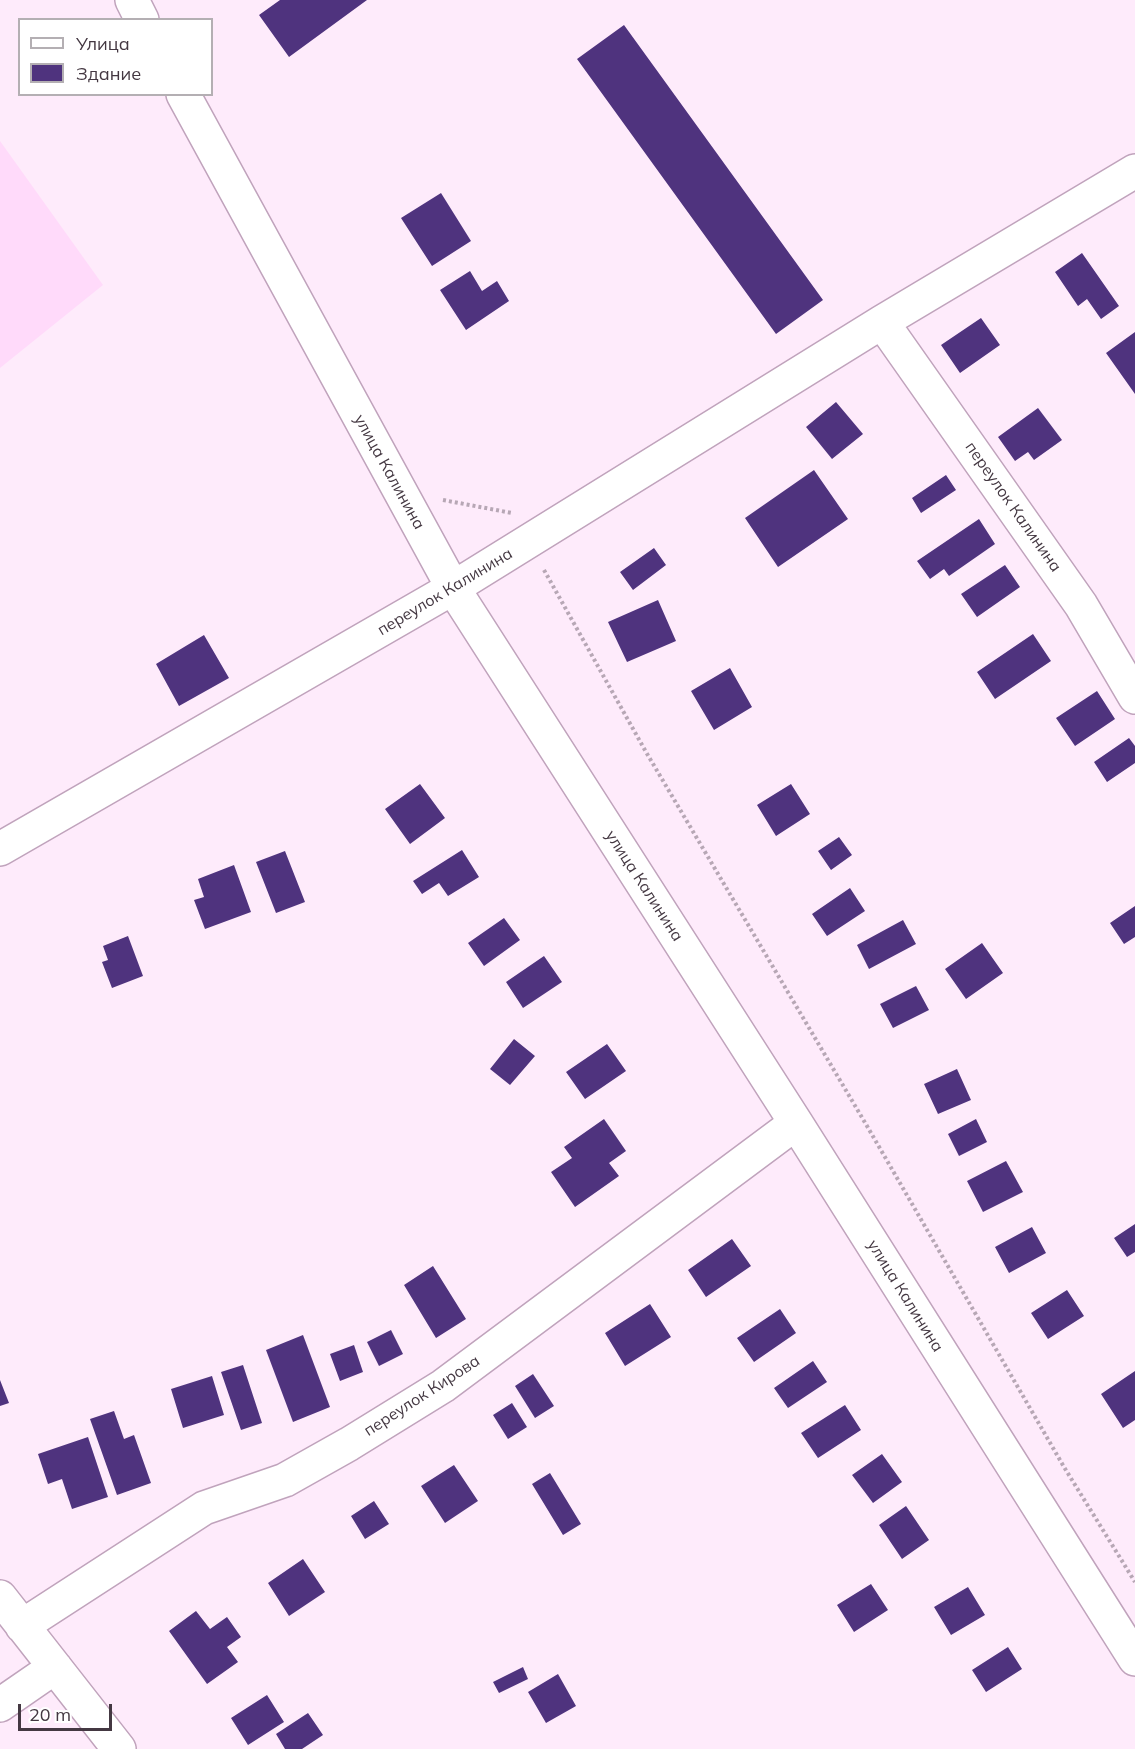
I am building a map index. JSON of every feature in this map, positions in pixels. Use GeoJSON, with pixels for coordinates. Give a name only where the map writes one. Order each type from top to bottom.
{"type":"FeatureCollection","features":[{"type":"Feature","properties":{"kind":"street"},"geometry":{"type":"LineString","coordinates":[[132,0],[141,18]]}},
{"type":"Feature","properties":{"kind":"street","name":"улица Калинина"},"geometry":{"type":"LineString","coordinates":[[184,96],[453,588],[796,1123],[1135,1659]]}},
{"type":"Feature","properties":{"kind":"street","name":"переулок Калинина"},"geometry":{"type":"LineString","coordinates":[[0,849],[453,588],[882,322],[1135,171]]}},
{"type":"Feature","properties":{"kind":"street","name":"переулок Калинина"},"geometry":{"type":"LineString","coordinates":[[882,322],[1074,595],[1135,697]]}},
{"type":"Feature","properties":{"kind":"street","name":"переулок Кирова"},"geometry":{"type":"LineString","coordinates":[[22,1626],[204,1508],[285,1480],[443,1386],[796,1123]]}},
{"type":"Feature","properties":{"kind":"street"},"geometry":{"type":"LineString","coordinates":[[0,1598],[119,1749]]}},
{"type":"Feature","properties":{"kind":"street"},"geometry":{"type":"LineString","coordinates":[[0,1705],[55,1667]]}},
{"type":"Feature","properties":{"kind":"path"},"geometry":{"type":"LineString","coordinates":[[529,542],[646,752],[861,1116],[1064,1467],[1135,1582]]}},
{"type":"Feature","properties":{"kind":"shaded area"},"geometry":{"type":"Polygon","coordinates":[[[0,141],[103,285],[0,368],[0,141]]]}},
{"type":"Feature","properties":{"kind":"building"},"geometry":{"type":"Polygon","coordinates":[[[280,0],[367,0],[289,57],[259,15],[280,0]]]}},
{"type":"Feature","properties":{"kind":"building"},"geometry":{"type":"Polygon","coordinates":[[[624,25],[823,300],[776,334],[577,59],[624,25]]]}},
{"type":"Feature","properties":{"kind":"building"},"geometry":{"type":"Polygon","coordinates":[[[441,193],[471,241],[432,266],[401,218],[441,193]]]}},
{"type":"Feature","properties":{"kind":"building"},"geometry":{"type":"Polygon","coordinates":[[[1082,253],[1119,306],[1101,319],[1087,299],[1078,306],[1055,272],[1082,253]]]}},
{"type":"Feature","properties":{"kind":"building"},"geometry":{"type":"Polygon","coordinates":[[[470,271],[482,291],[497,281],[509,301],[466,330],[440,290],[470,271]]]}},
{"type":"Feature","properties":{"kind":"building"},"geometry":{"type":"Polygon","coordinates":[[[981,318],[1000,345],[960,373],[941,345],[981,318]]]}},
{"type":"Feature","properties":{"kind":"building"},"geometry":{"type":"Polygon","coordinates":[[[1135,332],[1135,394],[1106,353],[1135,332]]]}},
{"type":"Feature","properties":{"kind":"building"},"geometry":{"type":"Polygon","coordinates":[[[836,402],[863,434],[832,459],[806,427],[836,402]]]}},
{"type":"Feature","properties":{"kind":"building"},"geometry":{"type":"Polygon","coordinates":[[[1038,408],[1062,440],[1034,460],[1028,452],[1015,461],[998,437],[1038,408]]]}},
{"type":"Feature","properties":{"kind":"building"},"geometry":{"type":"Polygon","coordinates":[[[814,470],[848,519],[778,567],[745,518],[814,470]]]}},
{"type":"Feature","properties":{"kind":"building"},"geometry":{"type":"Polygon","coordinates":[[[946,475],[956,490],[921,513],[912,498],[946,475]]]}},
{"type":"Feature","properties":{"kind":"building"},"geometry":{"type":"Polygon","coordinates":[[[979,519],[995,544],[949,576],[944,569],[930,579],[917,561],[979,519]]]}},
{"type":"Feature","properties":{"kind":"building"},"geometry":{"type":"Polygon","coordinates":[[[654,548],[666,565],[633,590],[620,572],[654,548]]]}},
{"type":"Feature","properties":{"kind":"building"},"geometry":{"type":"Polygon","coordinates":[[[1005,565],[1020,587],[977,617],[961,594],[1005,565]]]}},
{"type":"Feature","properties":{"kind":"building"},"geometry":{"type":"Polygon","coordinates":[[[658,600],[676,641],[627,662],[608,622],[658,600]]]}},
{"type":"Feature","properties":{"kind":"building"},"geometry":{"type":"Polygon","coordinates":[[[1033,634],[1051,661],[995,699],[977,672],[1033,634]]]}},
{"type":"Feature","properties":{"kind":"building"},"geometry":{"type":"Polygon","coordinates":[[[204,635],[229,678],[179,706],[156,664],[204,635]]]}},
{"type":"Feature","properties":{"kind":"building"},"geometry":{"type":"Polygon","coordinates":[[[730,668],[752,707],[714,730],[691,691],[730,668]]]}},
{"type":"Feature","properties":{"kind":"building"},"geometry":{"type":"Polygon","coordinates":[[[1097,691],[1115,719],[1075,746],[1056,718],[1097,691]]]}},
{"type":"Feature","properties":{"kind":"building"},"geometry":{"type":"Polygon","coordinates":[[[1129,738],[1135,746],[1135,763],[1107,782],[1094,762],[1129,738]]]}},
{"type":"Feature","properties":{"kind":"building"},"geometry":{"type":"Polygon","coordinates":[[[420,784],[445,818],[410,844],[385,809],[420,784]]]}},
{"type":"Feature","properties":{"kind":"building"},"geometry":{"type":"Polygon","coordinates":[[[791,784],[810,814],[776,836],[757,805],[791,784]]]}},
{"type":"Feature","properties":{"kind":"building"},"geometry":{"type":"Polygon","coordinates":[[[839,837],[852,855],[831,870],[818,851],[839,837]]]}},
{"type":"Feature","properties":{"kind":"building"},"geometry":{"type":"Polygon","coordinates":[[[462,850],[479,877],[448,896],[439,883],[422,894],[413,881],[462,850]]]}},
{"type":"Feature","properties":{"kind":"building"},"geometry":{"type":"Polygon","coordinates":[[[285,851],[305,902],[276,913],[256,862],[285,851]]]}},
{"type":"Feature","properties":{"kind":"building"},"geometry":{"type":"Polygon","coordinates":[[[234,865],[251,912],[205,929],[194,900],[204,897],[198,879],[234,865]]]}},
{"type":"Feature","properties":{"kind":"building"},"geometry":{"type":"Polygon","coordinates":[[[850,888],[865,911],[827,936],[812,914],[850,888]]]}},
{"type":"Feature","properties":{"kind":"building"},"geometry":{"type":"Polygon","coordinates":[[[1135,906],[1135,937],[1124,944],[1110,923],[1135,906]]]}},
{"type":"Feature","properties":{"kind":"building"},"geometry":{"type":"Polygon","coordinates":[[[504,918],[520,940],[484,966],[468,943],[504,918]]]}},
{"type":"Feature","properties":{"kind":"building"},"geometry":{"type":"Polygon","coordinates":[[[903,920],[916,944],[869,969],[857,945],[903,920]]]}},
{"type":"Feature","properties":{"kind":"building"},"geometry":{"type":"Polygon","coordinates":[[[128,936],[143,976],[112,988],[102,962],[108,960],[103,946],[128,936]]]}},
{"type":"Feature","properties":{"kind":"building"},"geometry":{"type":"Polygon","coordinates":[[[982,943],[1003,973],[966,999],[945,969],[982,943]]]}},
{"type":"Feature","properties":{"kind":"building"},"geometry":{"type":"Polygon","coordinates":[[[544,956],[562,982],[523,1008],[506,982],[544,956]]]}},
{"type":"Feature","properties":{"kind":"building"},"geometry":{"type":"Polygon","coordinates":[[[916,986],[929,1010],[893,1028],[880,1004],[916,986]]]}},
{"type":"Feature","properties":{"kind":"building"},"geometry":{"type":"Polygon","coordinates":[[[514,1039],[535,1056],[510,1085],[490,1069],[514,1039]]]}},
{"type":"Feature","properties":{"kind":"building"},"geometry":{"type":"Polygon","coordinates":[[[607,1044],[626,1071],[585,1099],[566,1072],[607,1044]]]}},
{"type":"Feature","properties":{"kind":"building"},"geometry":{"type":"Polygon","coordinates":[[[957,1069],[971,1100],[938,1114],[924,1084],[957,1069]]]}},
{"type":"Feature","properties":{"kind":"building"},"geometry":{"type":"Polygon","coordinates":[[[604,1119],[626,1151],[609,1163],[619,1176],[575,1207],[551,1172],[572,1158],[564,1147],[604,1119]]]}},
{"type":"Feature","properties":{"kind":"building"},"geometry":{"type":"Polygon","coordinates":[[[976,1119],[987,1142],[959,1156],[948,1134],[976,1119]]]}},
{"type":"Feature","properties":{"kind":"building"},"geometry":{"type":"Polygon","coordinates":[[[1006,1161],[1023,1192],[983,1212],[967,1181],[1006,1161]]]}},
{"type":"Feature","properties":{"kind":"building"},"geometry":{"type":"Polygon","coordinates":[[[1135,1224],[1135,1252],[1127,1257],[1114,1238],[1135,1224]]]}},
{"type":"Feature","properties":{"kind":"building"},"geometry":{"type":"Polygon","coordinates":[[[1032,1227],[1046,1253],[1009,1273],[995,1247],[1032,1227]]]}},
{"type":"Feature","properties":{"kind":"building"},"geometry":{"type":"Polygon","coordinates":[[[732,1239],[751,1266],[706,1297],[688,1270],[732,1239]]]}},
{"type":"Feature","properties":{"kind":"building"},"geometry":{"type":"Polygon","coordinates":[[[433,1266],[466,1319],[436,1338],[404,1285],[433,1266]]]}},
{"type":"Feature","properties":{"kind":"building"},"geometry":{"type":"Polygon","coordinates":[[[1067,1290],[1084,1316],[1048,1339],[1031,1313],[1067,1290]]]}},
{"type":"Feature","properties":{"kind":"building"},"geometry":{"type":"Polygon","coordinates":[[[650,1304],[671,1337],[625,1366],[605,1333],[650,1304]]]}},
{"type":"Feature","properties":{"kind":"building"},"geometry":{"type":"Polygon","coordinates":[[[780,1309],[796,1333],[754,1362],[737,1338],[780,1309]]]}},
{"type":"Feature","properties":{"kind":"building"},"geometry":{"type":"Polygon","coordinates":[[[391,1330],[403,1354],[379,1366],[367,1342],[391,1330]]]}},
{"type":"Feature","properties":{"kind":"building"},"geometry":{"type":"Polygon","coordinates":[[[303,1335],[330,1407],[293,1422],[266,1350],[303,1335]]]}},
{"type":"Feature","properties":{"kind":"building"},"geometry":{"type":"Polygon","coordinates":[[[354,1345],[363,1372],[340,1381],[330,1354],[354,1345]]]}},
{"type":"Feature","properties":{"kind":"building"},"geometry":{"type":"Polygon","coordinates":[[[813,1361],[827,1382],[788,1408],[774,1388],[813,1361]]]}},
{"type":"Feature","properties":{"kind":"building"},"geometry":{"type":"Polygon","coordinates":[[[243,1365],[262,1423],[241,1430],[221,1372],[243,1365]]]}},
{"type":"Feature","properties":{"kind":"building"},"geometry":{"type":"Polygon","coordinates":[[[1135,1371],[1135,1420],[1123,1428],[1101,1394],[1135,1371]]]}},
{"type":"Feature","properties":{"kind":"building"},"geometry":{"type":"Polygon","coordinates":[[[533,1374],[554,1406],[535,1418],[515,1386],[533,1374]]]}},
{"type":"Feature","properties":{"kind":"building"},"geometry":{"type":"Polygon","coordinates":[[[212,1376],[224,1415],[183,1428],[171,1389],[212,1376]]]}},
{"type":"Feature","properties":{"kind":"building"},"geometry":{"type":"Polygon","coordinates":[[[0,1380],[9,1403],[0,1406],[0,1380]]]}},
{"type":"Feature","properties":{"kind":"building"},"geometry":{"type":"Polygon","coordinates":[[[512,1403],[527,1427],[508,1439],[493,1415],[512,1403]]]}},
{"type":"Feature","properties":{"kind":"building"},"geometry":{"type":"Polygon","coordinates":[[[845,1405],[861,1430],[818,1458],[801,1433],[845,1405]]]}},
{"type":"Feature","properties":{"kind":"building"},"geometry":{"type":"Polygon","coordinates":[[[114,1411],[124,1439],[134,1435],[151,1483],[117,1495],[90,1419],[114,1411]]]}},
{"type":"Feature","properties":{"kind":"building"},"geometry":{"type":"Polygon","coordinates":[[[88,1437],[108,1497],[72,1509],[62,1479],[48,1484],[38,1454],[88,1437]]]}},
{"type":"Feature","properties":{"kind":"building"},"geometry":{"type":"Polygon","coordinates":[[[882,1454],[902,1482],[873,1503],[852,1475],[882,1454]]]}},
{"type":"Feature","properties":{"kind":"building"},"geometry":{"type":"Polygon","coordinates":[[[454,1465],[478,1501],[445,1523],[421,1486],[454,1465]]]}},
{"type":"Feature","properties":{"kind":"building"},"geometry":{"type":"Polygon","coordinates":[[[550,1473],[581,1524],[563,1535],[532,1484],[550,1473]]]}},
{"type":"Feature","properties":{"kind":"building"},"geometry":{"type":"Polygon","coordinates":[[[374,1501],[389,1524],[365,1539],[351,1516],[374,1501]]]}},
{"type":"Feature","properties":{"kind":"building"},"geometry":{"type":"Polygon","coordinates":[[[906,1506],[929,1540],[902,1559],[879,1525],[906,1506]]]}},
{"type":"Feature","properties":{"kind":"building"},"geometry":{"type":"Polygon","coordinates":[[[303,1559],[325,1592],[289,1616],[268,1583],[303,1559]]]}},
{"type":"Feature","properties":{"kind":"building"},"geometry":{"type":"Polygon","coordinates":[[[871,1584],[888,1610],[854,1632],[837,1605],[871,1584]]]}},
{"type":"Feature","properties":{"kind":"building"},"geometry":{"type":"Polygon","coordinates":[[[968,1587],[985,1615],[951,1635],[934,1607],[968,1587]]]}},
{"type":"Feature","properties":{"kind":"building"},"geometry":{"type":"Polygon","coordinates":[[[196,1611],[210,1629],[227,1617],[241,1637],[227,1647],[238,1662],[207,1684],[169,1631],[196,1611]]]}},
{"type":"Feature","properties":{"kind":"building"},"geometry":{"type":"Polygon","coordinates":[[[1008,1647],[1022,1669],[986,1692],[972,1670],[1008,1647]]]}},
{"type":"Feature","properties":{"kind":"building"},"geometry":{"type":"Polygon","coordinates":[[[523,1667],[528,1679],[499,1693],[493,1682],[523,1667]]]}},
{"type":"Feature","properties":{"kind":"building"},"geometry":{"type":"Polygon","coordinates":[[[558,1674],[576,1706],[546,1723],[528,1692],[558,1674]]]}},
{"type":"Feature","properties":{"kind":"building"},"geometry":{"type":"Polygon","coordinates":[[[267,1695],[284,1722],[248,1745],[231,1718],[267,1695]]]}},
{"type":"Feature","properties":{"kind":"building"},"geometry":{"type":"Polygon","coordinates":[[[308,1713],[323,1735],[302,1749],[285,1749],[276,1734],[308,1713]]]}}]}
